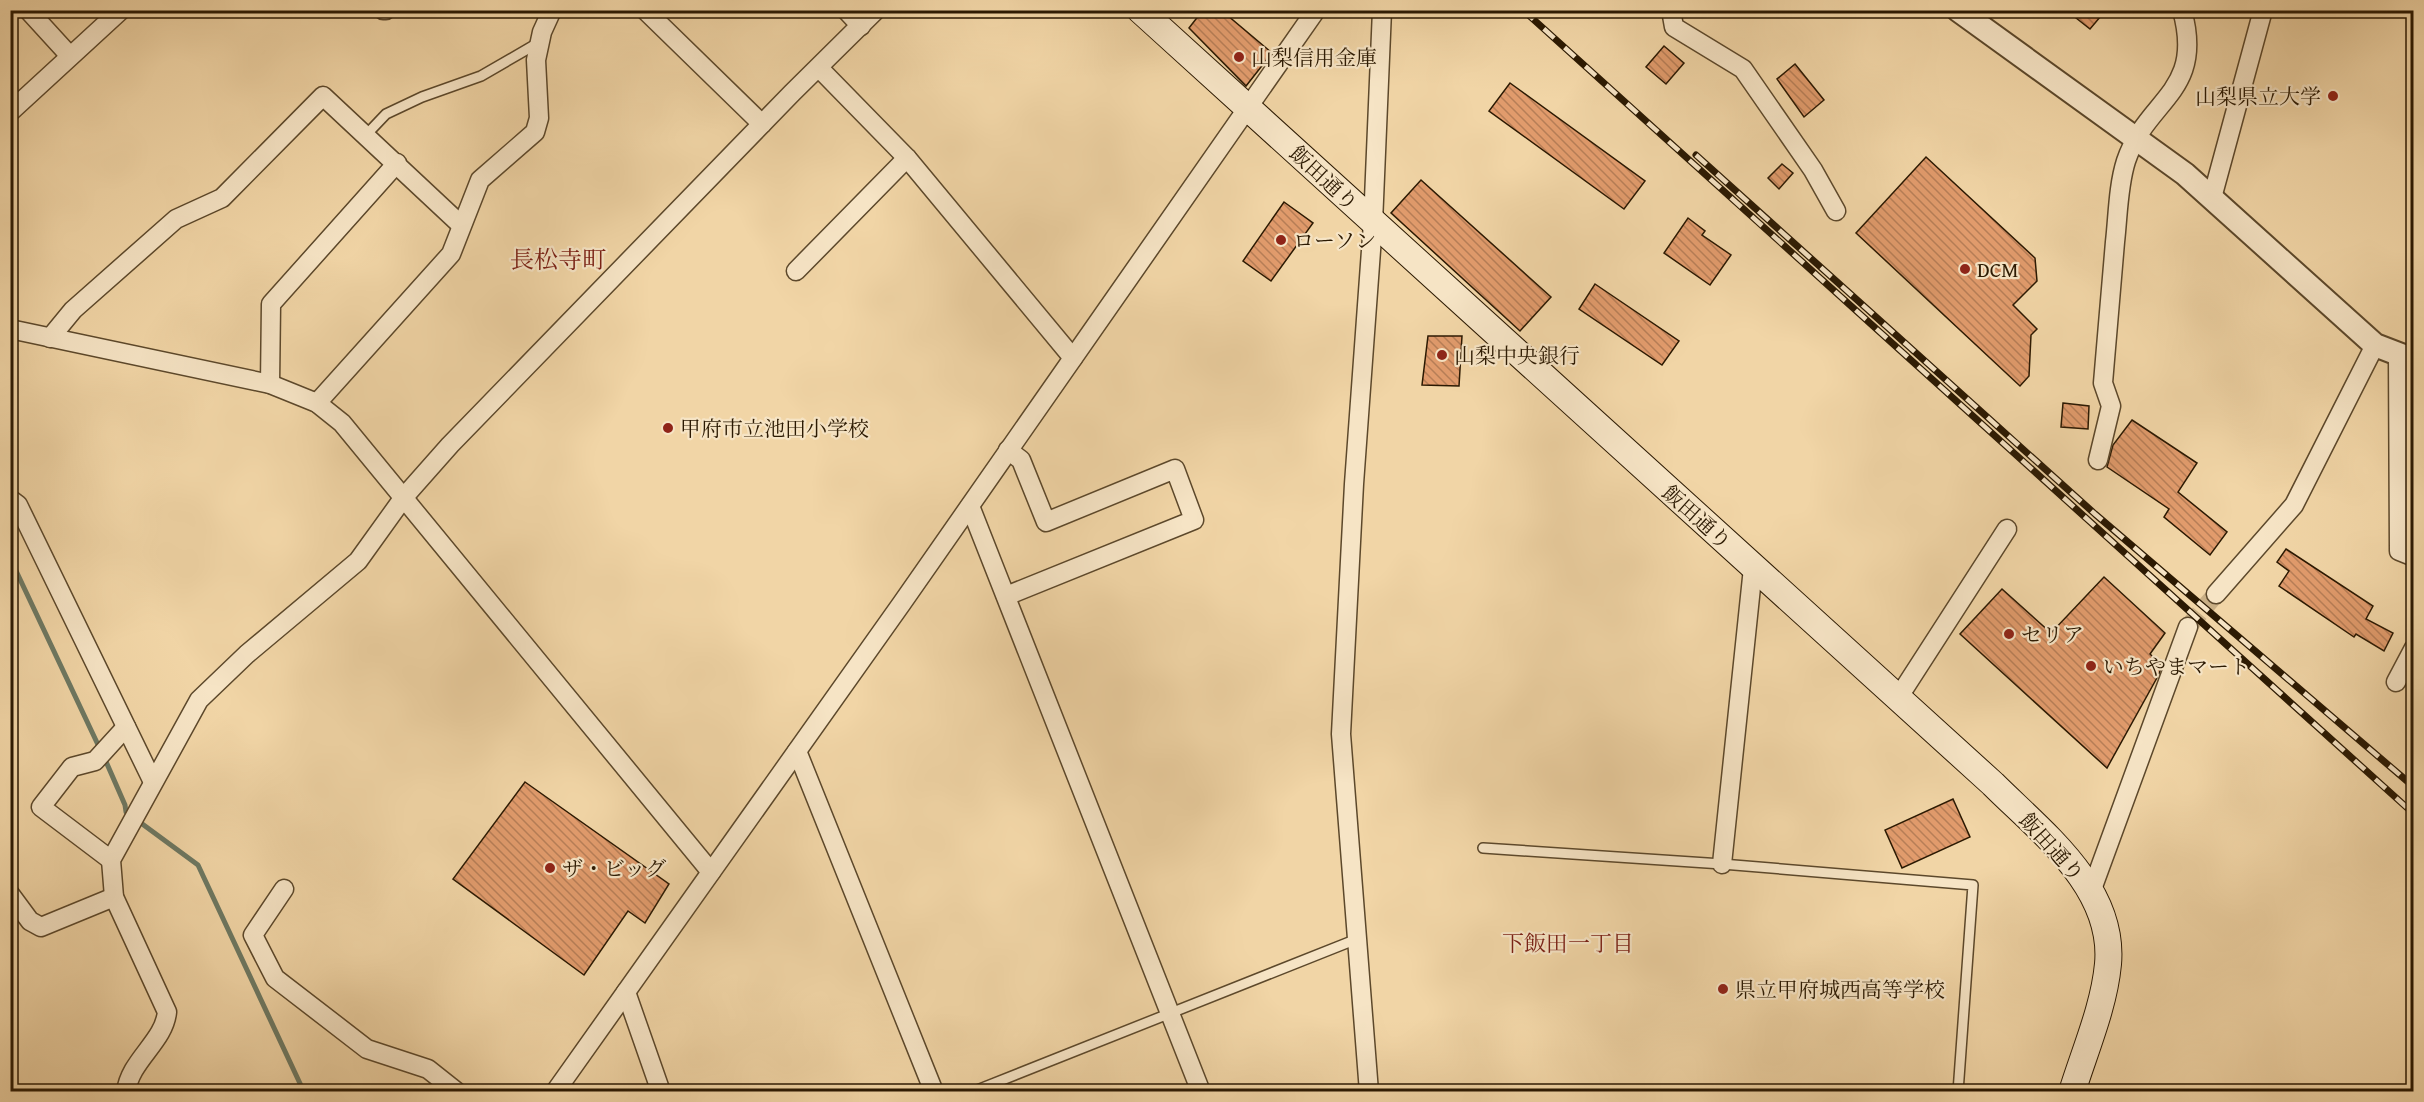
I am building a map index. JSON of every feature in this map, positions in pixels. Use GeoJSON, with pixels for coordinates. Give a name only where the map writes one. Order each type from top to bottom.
{"type":"FeatureCollection","features":[{"type":"Feature","properties":{"kind":"main road","name":"飯田通り"},"geometry":{"type":"LineString","coordinates":[[1140,10],[1994,784],[2071,861],[2091,892],[2105,929],[2108,962],[2102,998],[2072,1092]]}},
{"type":"Feature","properties":{"kind":"street"},"geometry":{"type":"LineString","coordinates":[[28,10],[70,56]]}},
{"type":"Feature","properties":{"kind":"street"},"geometry":{"type":"LineString","coordinates":[[10,112],[121,10]]}},
{"type":"Feature","properties":{"kind":"street"},"geometry":{"type":"LineString","coordinates":[[317,403],[451,254],[480,180],[535,132],[539,118],[536,60],[540,41],[552,10]]}},
{"type":"Feature","properties":{"kind":"street"},"geometry":{"type":"LineString","coordinates":[[645,10],[762,124]]}},
{"type":"Feature","properties":{"kind":"street"},"geometry":{"type":"LineString","coordinates":[[846,10],[861,26]]}},
{"type":"Feature","properties":{"kind":"street"},"geometry":{"type":"LineString","coordinates":[[126,1092],[127,1081],[140,1057],[166,1024],[167,1012],[114,897],[111,860],[199,700],[248,654],[358,561],[404,497],[450,445],[876,10]]}},
{"type":"Feature","properties":{"kind":"street"},"geometry":{"type":"LineString","coordinates":[[555,1092],[970,506],[1316,10]]}},
{"type":"Feature","properties":{"kind":"street"},"geometry":{"type":"LineString","coordinates":[[1369,1092],[1348,854],[1341,734],[1354,484],[1373,223],[1382,10]]}},
{"type":"Feature","properties":{"kind":"street"},"geometry":{"type":"LineString","coordinates":[[1671,10],[1674,27],[1743,69],[1812,170],[1836,211]]}},
{"type":"Feature","properties":{"kind":"street"},"geometry":{"type":"LineString","coordinates":[[1958,10],[2137,139],[2212,198],[2375,345],[2406,358],[2400,551],[2414,557]]}},
{"type":"Feature","properties":{"kind":"street"},"geometry":{"type":"LineString","coordinates":[[2098,460],[2111,406],[2103,383],[2119,206],[2126,161],[2137,139],[2181,78],[2187,60],[2182,10]]}},
{"type":"Feature","properties":{"kind":"street"},"geometry":{"type":"LineString","coordinates":[[2212,198],[2263,10]]}},
{"type":"Feature","properties":{"kind":"street"},"geometry":{"type":"LineString","coordinates":[[819,68],[907,158],[1073,358]]}},
{"type":"Feature","properties":{"kind":"street"},"geometry":{"type":"LineString","coordinates":[[50,338],[73,310],[176,219],[222,198],[323,96],[461,225]]}},
{"type":"Feature","properties":{"kind":"street"},"geometry":{"type":"LineString","coordinates":[[796,271],[907,158]]}},
{"type":"Feature","properties":{"kind":"street"},"geometry":{"type":"LineString","coordinates":[[270,384],[271,304],[397,163]]}},
{"type":"Feature","properties":{"kind":"street"},"geometry":{"type":"LineString","coordinates":[[10,329],[270,384],[317,403],[342,423],[711,872]]}},
{"type":"Feature","properties":{"kind":"street"},"geometry":{"type":"LineString","coordinates":[[2216,594],[2294,505],[2375,345]]}},
{"type":"Feature","properties":{"kind":"street"},"geometry":{"type":"LineString","coordinates":[[1006,596],[1194,520],[1175,469],[1046,522],[1021,460],[1008,450]]}},
{"type":"Feature","properties":{"kind":"street"},"geometry":{"type":"LineString","coordinates":[[10,499],[18,505],[153,782]]}},
{"type":"Feature","properties":{"kind":"street"},"geometry":{"type":"LineString","coordinates":[[970,506],[1201,1092]]}},
{"type":"Feature","properties":{"kind":"street"},"geometry":{"type":"LineString","coordinates":[[1898,698],[2007,529]]}},
{"type":"Feature","properties":{"kind":"street"},"geometry":{"type":"LineString","coordinates":[[1722,864],[1753,568]]}},
{"type":"Feature","properties":{"kind":"street"},"geometry":{"type":"LineString","coordinates":[[2091,892],[2188,627]]}},
{"type":"Feature","properties":{"kind":"street"},"geometry":{"type":"LineString","coordinates":[[2396,682],[2414,648]]}},
{"type":"Feature","properties":{"kind":"street"},"geometry":{"type":"LineString","coordinates":[[111,860],[41,807],[72,767],[95,761],[126,727]]}},
{"type":"Feature","properties":{"kind":"street"},"geometry":{"type":"LineString","coordinates":[[797,751],[934,1092]]}},
{"type":"Feature","properties":{"kind":"street"},"geometry":{"type":"LineString","coordinates":[[284,889],[253,935],[275,978],[367,1049],[428,1069],[457,1092]]}},
{"type":"Feature","properties":{"kind":"street"},"geometry":{"type":"LineString","coordinates":[[10,894],[30,921],[41,927],[114,897]]}},
{"type":"Feature","properties":{"kind":"street"},"geometry":{"type":"LineString","coordinates":[[626,992],[661,1092]]}},
{"type":"Feature","properties":{"kind":"lane"},"geometry":{"type":"LineString","coordinates":[[366,135],[386,114],[422,97],[481,76],[540,41]]}},
{"type":"Feature","properties":{"kind":"lane"},"geometry":{"type":"LineString","coordinates":[[1483,848],[1722,864],[1973,885],[1958,1092]]}},
{"type":"Feature","properties":{"kind":"lane"},"geometry":{"type":"LineString","coordinates":[[972,1092],[1357,939]]}},
{"type":"Feature","properties":{"kind":"building"},"geometry":{"type":"Polygon","coordinates":[[[1203,10],[1221,10],[1272,53],[1246,86],[1189,28],[1203,10]]]}},
{"type":"Feature","properties":{"kind":"building"},"geometry":{"type":"Polygon","coordinates":[[[2066,10],[2106,10],[2090,29],[2066,10]]]}},
{"type":"Feature","properties":{"kind":"building"},"geometry":{"type":"Polygon","coordinates":[[[1664,46],[1684,63],[1666,84],[1646,67],[1664,46]]]}},
{"type":"Feature","properties":{"kind":"building"},"geometry":{"type":"Polygon","coordinates":[[[1795,64],[1824,100],[1804,117],[1777,79],[1795,64]]]}},
{"type":"Feature","properties":{"kind":"building"},"geometry":{"type":"Polygon","coordinates":[[[1510,83],[1645,181],[1624,209],[1489,111],[1510,83]]]}},
{"type":"Feature","properties":{"kind":"building","name":"DCM"},"geometry":{"type":"Polygon","coordinates":[[[1926,157],[2035,258],[2037,281],[2013,305],[2037,329],[2031,335],[2029,376],[2020,386],[1856,233],[1926,157]]]}},
{"type":"Feature","properties":{"kind":"building"},"geometry":{"type":"Polygon","coordinates":[[[1782,164],[1793,173],[1779,189],[1768,178],[1782,164]]]}},
{"type":"Feature","properties":{"kind":"building"},"geometry":{"type":"Polygon","coordinates":[[[1421,180],[1551,297],[1520,331],[1391,213],[1421,180]]]}},
{"type":"Feature","properties":{"kind":"building"},"geometry":{"type":"Polygon","coordinates":[[[1284,202],[1313,223],[1271,281],[1243,261],[1284,202]]]}},
{"type":"Feature","properties":{"kind":"building"},"geometry":{"type":"Polygon","coordinates":[[[1688,218],[1705,231],[1702,235],[1731,255],[1710,285],[1664,253],[1688,218]]]}},
{"type":"Feature","properties":{"kind":"building"},"geometry":{"type":"Polygon","coordinates":[[[1595,284],[1679,341],[1662,365],[1579,309],[1595,284]]]}},
{"type":"Feature","properties":{"kind":"building"},"geometry":{"type":"Polygon","coordinates":[[[1428,336],[1462,336],[1459,386],[1422,385],[1428,336]]]}},
{"type":"Feature","properties":{"kind":"building"},"geometry":{"type":"Polygon","coordinates":[[[2063,403],[2089,406],[2088,429],[2061,427],[2063,403]]]}},
{"type":"Feature","properties":{"kind":"building"},"geometry":{"type":"Polygon","coordinates":[[[2132,420],[2197,463],[2178,492],[2227,532],[2210,555],[2164,517],[2169,509],[2107,467],[2113,445],[2132,420]]]}},
{"type":"Feature","properties":{"kind":"building"},"geometry":{"type":"Polygon","coordinates":[[[2286,549],[2373,606],[2366,619],[2393,633],[2384,651],[2356,634],[2354,637],[2279,586],[2289,571],[2277,562],[2286,549]]]}},
{"type":"Feature","properties":{"kind":"building"},"geometry":{"type":"Polygon","coordinates":[[[2104,577],[2165,633],[2150,654],[2162,666],[2158,676],[2107,768],[1960,634],[2002,589],[2051,633],[2104,577]]]}},
{"type":"Feature","properties":{"kind":"building"},"geometry":{"type":"Polygon","coordinates":[[[525,782],[669,884],[645,923],[628,911],[584,975],[453,879],[525,782]]]}},
{"type":"Feature","properties":{"kind":"building"},"geometry":{"type":"Polygon","coordinates":[[[1953,799],[1970,837],[1902,868],[1885,830],[1953,799]]]}},
{"type":"Feature","properties":{"kind":"waterway"},"geometry":{"type":"LineString","coordinates":[[10,558],[100,749]]}},
{"type":"Feature","properties":{"kind":"waterway"},"geometry":{"type":"LineString","coordinates":[[104,757],[126,812],[198,865],[304,1092]]}},
{"type":"Feature","properties":{"kind":"tunnel"},"geometry":{"type":"LineString","coordinates":[[2188,627],[2216,594]]}},
{"type":"Feature","properties":{"kind":"railway"},"geometry":{"type":"LineString","coordinates":[[1523,10],[2414,814]]}},
{"type":"Feature","properties":{"kind":"railway"},"geometry":{"type":"LineString","coordinates":[[1696,155],[2095,514],[2414,787]]}},
{"type":"Feature","properties":{"kind":"place","name":"山梨信用金庫"},"geometry":{"type":"Point","coordinates":[1239,57]}},
{"type":"Feature","properties":{"kind":"place","name":"山梨県立大学"},"geometry":{"type":"Point","coordinates":[2333,96]}},
{"type":"Feature","properties":{"kind":"place","name":"ローソン"},"geometry":{"type":"Point","coordinates":[1281,240]}},
{"type":"Feature","properties":{"kind":"place","name":"DCM"},"geometry":{"type":"Point","coordinates":[1965,269]}},
{"type":"Feature","properties":{"kind":"place","name":"山梨中央銀行"},"geometry":{"type":"Point","coordinates":[1442,355]}},
{"type":"Feature","properties":{"kind":"place","name":"甲府市立池田小学校"},"geometry":{"type":"Point","coordinates":[668,428]}},
{"type":"Feature","properties":{"kind":"place","name":"セリア"},"geometry":{"type":"Point","coordinates":[2009,634]}},
{"type":"Feature","properties":{"kind":"place","name":"いちやまマート"},"geometry":{"type":"Point","coordinates":[2091,666]}},
{"type":"Feature","properties":{"kind":"place","name":"ザ・ビッグ"},"geometry":{"type":"Point","coordinates":[550,868]}},
{"type":"Feature","properties":{"kind":"place","name":"県立甲府城西高等学校"},"geometry":{"type":"Point","coordinates":[1723,989]}},
{"type":"Feature","properties":{"kind":"district","name":"長松寺町"},"geometry":{"type":"Point","coordinates":[558,259]}},
{"type":"Feature","properties":{"kind":"district","name":"下飯田一丁目"},"geometry":{"type":"Point","coordinates":[1568,943]}}]}
